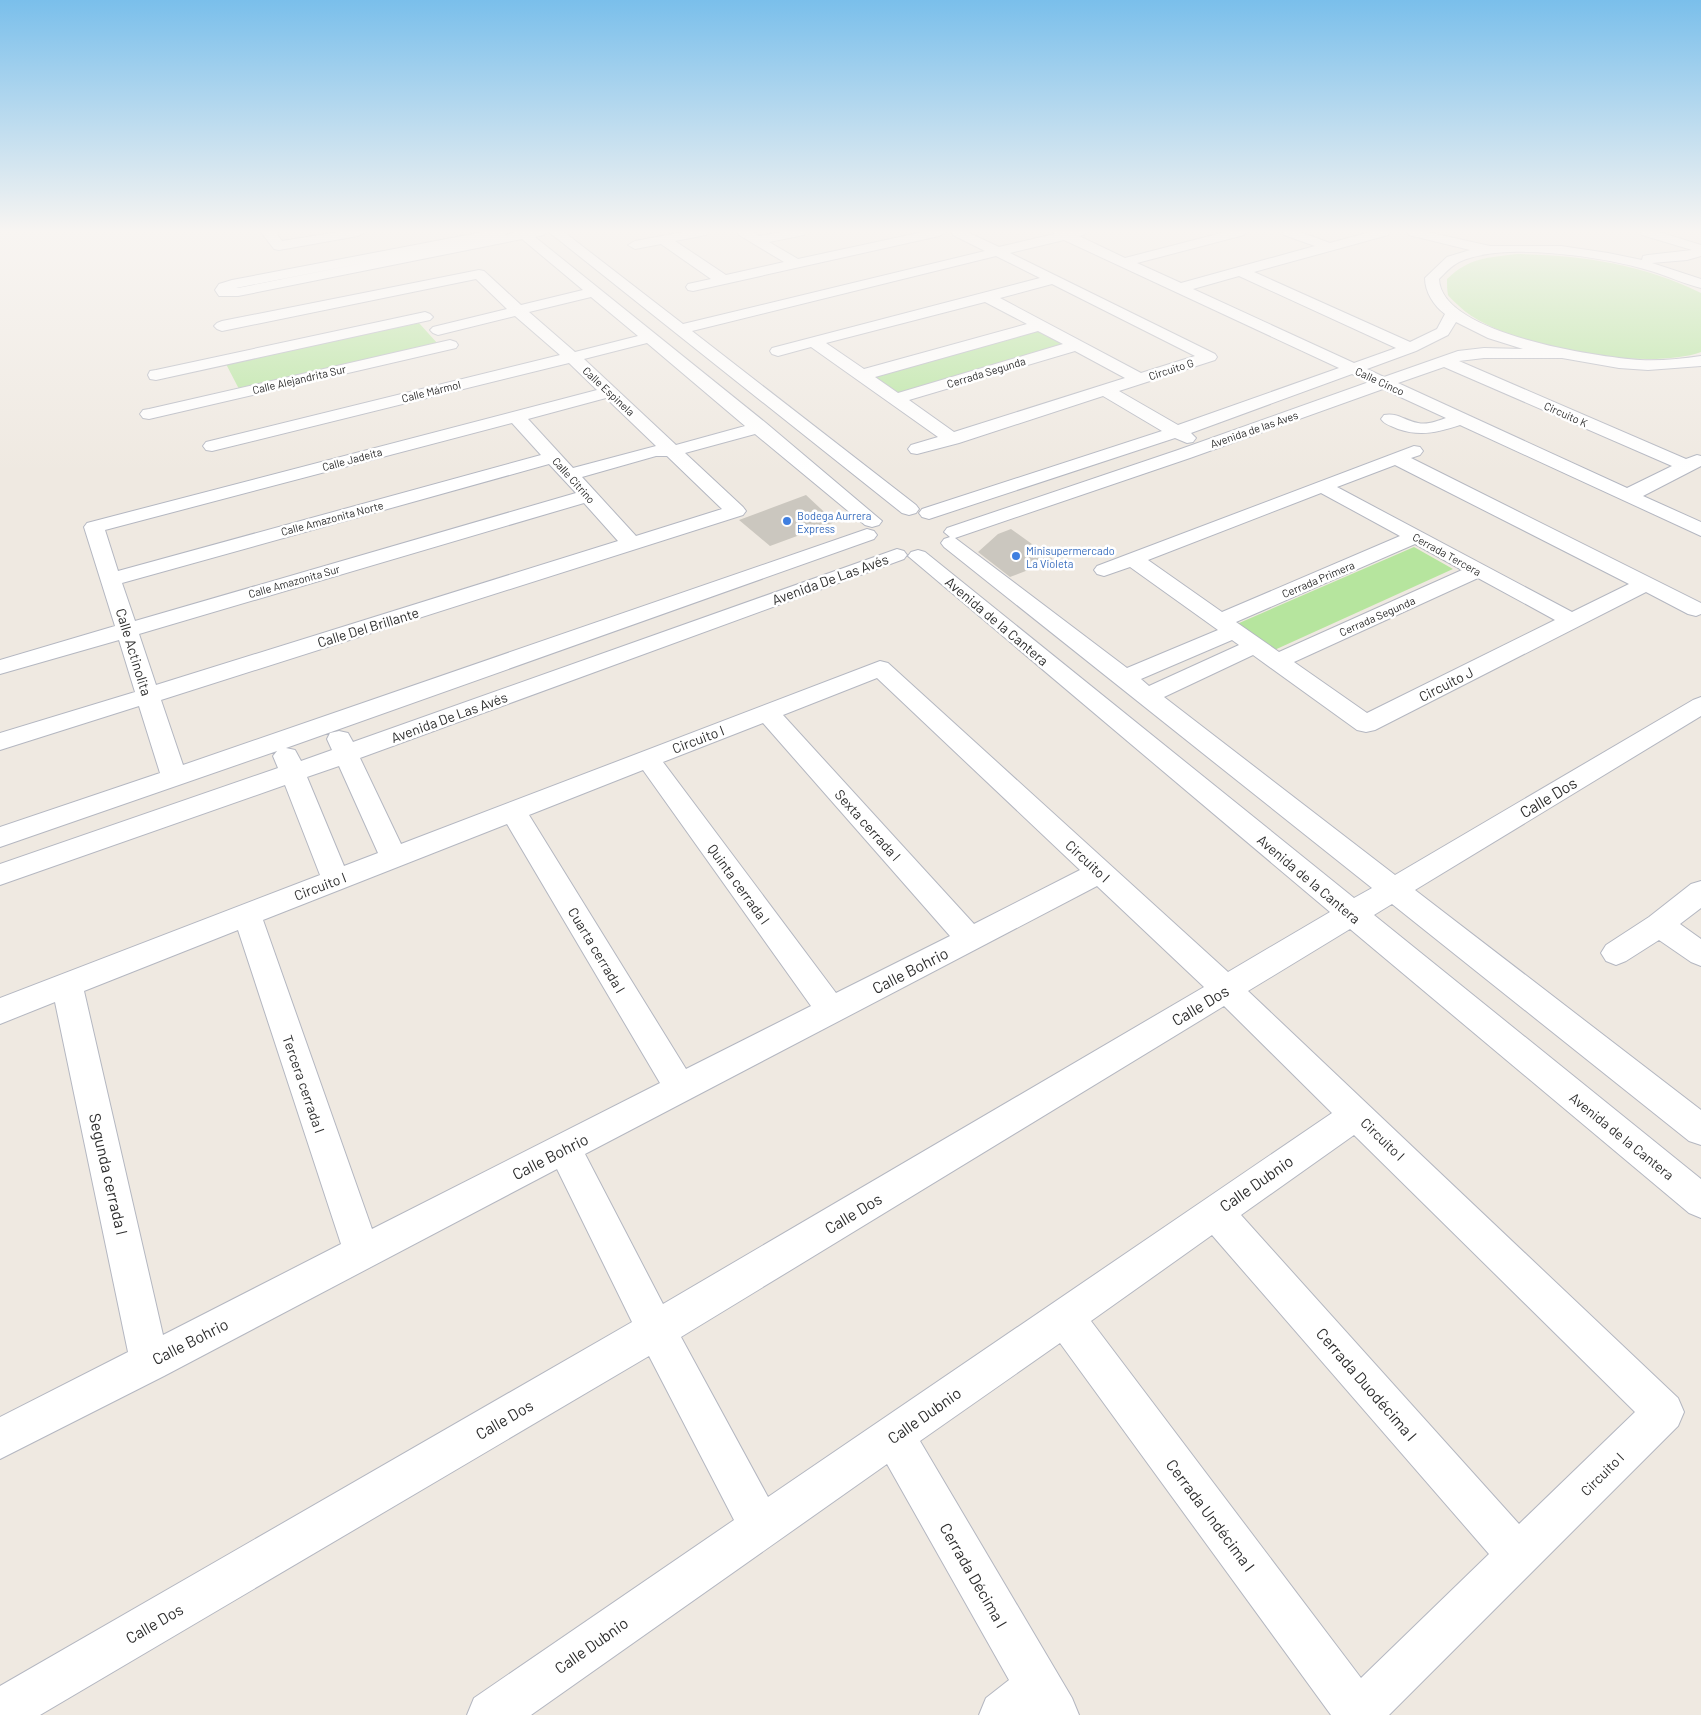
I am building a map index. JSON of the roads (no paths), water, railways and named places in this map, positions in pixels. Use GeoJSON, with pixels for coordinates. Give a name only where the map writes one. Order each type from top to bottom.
{"type":"FeatureCollection","features":[{"type":"Feature","properties":{"kind":"street"},"geometry":{"type":"LineString","coordinates":[[222,312],[222,326],[212,362],[232,394]]}},
{"type":"Feature","properties":{"kind":"street"},"geometry":{"type":"LineString","coordinates":[[222,326],[291,312]]}},
{"type":"Feature","properties":{"kind":"street"},"geometry":{"type":"LineString","coordinates":[[421,312],[481,379]]}},
{"type":"Feature","properties":{"kind":"street"},"geometry":{"type":"LineString","coordinates":[[438,330],[519,312]]}},
{"type":"Feature","properties":{"kind":"street"},"geometry":{"type":"LineString","coordinates":[[618,312],[755,423],[870,528]]}},
{"type":"Feature","properties":{"kind":"street"},"geometry":{"type":"LineString","coordinates":[[658,312],[909,509],[929,512],[941,517],[950,524],[952,537],[1124,678],[1701,1130]]}},
{"type":"Feature","properties":{"kind":"street"},"geometry":{"type":"LineString","coordinates":[[680,329],[750,312]]}},
{"type":"Feature","properties":{"kind":"street"},"geometry":{"type":"LineString","coordinates":[[778,352],[930,312]]}},
{"type":"Feature","properties":{"kind":"street"},"geometry":{"type":"LineString","coordinates":[[1016,312],[1139,379]]}},
{"type":"Feature","properties":{"kind":"street","name":"Circuito G"},"geometry":{"type":"LineString","coordinates":[[917,449],[1209,357],[1120,312]]}},
{"type":"Feature","properties":{"kind":"street","name":"Calle Cinco"},"geometry":{"type":"LineString","coordinates":[[1232,312],[1701,530]]}},
{"type":"Feature","properties":{"kind":"street"},"geometry":{"type":"LineString","coordinates":[[1331,312],[1410,348]]}},
{"type":"Feature","properties":{"kind":"street","name":"Calle Espinela"},"geometry":{"type":"LineString","coordinates":[[515,313],[572,356],[665,448],[736,511]]}},
{"type":"Feature","properties":{"kind":"street"},"geometry":{"type":"LineString","coordinates":[[1453,313],[1480,329],[1559,354],[1601,362],[1642,365],[1701,362]]}},
{"type":"Feature","properties":{"kind":"street","name":"Avenida de las Aves"},"geometry":{"type":"LineString","coordinates":[[929,512],[1177,432],[1410,348],[1444,332],[1453,313]]}},
{"type":"Feature","properties":{"kind":"street"},"geometry":{"type":"LineString","coordinates":[[156,374],[425,317]]}},
{"type":"Feature","properties":{"kind":"street"},"geometry":{"type":"LineString","coordinates":[[862,375],[1041,325]]}},
{"type":"Feature","properties":{"kind":"street","name":"Calle Mármol"},"geometry":{"type":"LineString","coordinates":[[212,446],[650,338]]}},
{"type":"Feature","properties":{"kind":"street"},"geometry":{"type":"LineString","coordinates":[[814,342],[952,439]]}},
{"type":"Feature","properties":{"kind":"street","name":"Calle Alejandrita Sur"},"geometry":{"type":"LineString","coordinates":[[148,414],[450,345]]}},
{"type":"Feature","properties":{"kind":"street","name":"Cerrada Segunda"},"geometry":{"type":"LineString","coordinates":[[895,399],[1077,345]]}},
{"type":"Feature","properties":{"kind":"street","name":"Avenida de las Aves"},"geometry":{"type":"LineString","coordinates":[[952,537],[1458,356],[1484,353],[1559,354]]}},
{"type":"Feature","properties":{"kind":"street","name":"Circuito K"},"geometry":{"type":"LineString","coordinates":[[1445,361],[1694,463]]}},
{"type":"Feature","properties":{"kind":"street"},"geometry":{"type":"LineString","coordinates":[[1680,364],[1701,366]]}},
{"type":"Feature","properties":{"kind":"street"},"geometry":{"type":"LineString","coordinates":[[1104,389],[1204,447]]}},
{"type":"Feature","properties":{"kind":"street","name":"Calle Jadeita"},"geometry":{"type":"LineString","coordinates":[[94,527],[609,392]]}},
{"type":"Feature","properties":{"kind":"street"},"geometry":{"type":"LineString","coordinates":[[1086,396],[1184,454]]}},
{"type":"Feature","properties":{"kind":"street","name":"Calle Citrino"},"geometry":{"type":"LineString","coordinates":[[516,416],[632,544]]}},
{"type":"Feature","properties":{"kind":"street"},"geometry":{"type":"LineString","coordinates":[[1390,419],[1415,430],[1423,431],[1460,419]]}},
{"type":"Feature","properties":{"kind":"street"},"geometry":{"type":"LineString","coordinates":[[569,475],[755,423]]}},
{"type":"Feature","properties":{"kind":"street"},"geometry":{"type":"LineString","coordinates":[[1104,570],[1415,451]]}},
{"type":"Feature","properties":{"kind":"street","name":"Calle Amazonita Norte"},"geometry":{"type":"LineString","coordinates":[[112,579],[553,457]]}},
{"type":"Feature","properties":{"kind":"street"},"geometry":{"type":"LineString","coordinates":[[1396,458],[1696,609]]}},
{"type":"Feature","properties":{"kind":"street","name":"Circuito K"},"geometry":{"type":"LineString","coordinates":[[1627,496],[1694,463]]}},
{"type":"Feature","properties":{"kind":"street","name":"Cerrada Tercera"},"geometry":{"type":"LineString","coordinates":[[1323,487],[1571,620]]}},
{"type":"Feature","properties":{"kind":"street","name":"Calle Amazonita Sur"},"geometry":{"type":"LineString","coordinates":[[0,667],[588,496]]}},
{"type":"Feature","properties":{"kind":"street","name":"Avenida De Las Avés"},"geometry":{"type":"LineString","coordinates":[[0,837],[332,723],[870,528],[881,516],[909,509]]}},
{"type":"Feature","properties":{"kind":"street","name":"Calle Del Brillante"},"geometry":{"type":"LineString","coordinates":[[0,742],[736,511]]}},
{"type":"Feature","properties":{"kind":"street","name":"Calle Actinolita"},"geometry":{"type":"LineString","coordinates":[[94,527],[174,778]]}},
{"type":"Feature","properties":{"kind":"street","name":"Avenida de la Cantera"},"geometry":{"type":"LineString","coordinates":[[870,528],[876,547],[908,556],[1351,914],[1701,1201]]}},
{"type":"Feature","properties":{"kind":"street","name":"Avenida De Las Avés"},"geometry":{"type":"LineString","coordinates":[[0,875],[908,556],[938,552],[952,537]]}},
{"type":"Feature","properties":{"kind":"street","name":"Cerrada Primera"},"geometry":{"type":"LineString","coordinates":[[1227,626],[1415,537]]}},
{"type":"Feature","properties":{"kind":"street","name":"Circuito J"},"geometry":{"type":"LineString","coordinates":[[1132,559],[1366,724],[1647,583]]}},
{"type":"Feature","properties":{"kind":"street","name":"Cerrada Segunda"},"geometry":{"type":"LineString","coordinates":[[1277,661],[1477,571]]}},
{"type":"Feature","properties":{"kind":"street"},"geometry":{"type":"LineString","coordinates":[[1124,678],[1227,626]]}},
{"type":"Feature","properties":{"kind":"street"},"geometry":{"type":"LineString","coordinates":[[1147,696],[1255,646]]}},
{"type":"Feature","properties":{"kind":"street","name":"Circuito I"},"geometry":{"type":"LineString","coordinates":[[0,1011],[880,668],[1226,989],[1664,1412],[1357,1714]]}},
{"type":"Feature","properties":{"kind":"street","name":"Calle Dos"},"geometry":{"type":"LineString","coordinates":[[0,1712],[656,1330],[1701,705]]}},
{"type":"Feature","properties":{"kind":"street","name":"Sexta cerrada I"},"geometry":{"type":"LineString","coordinates":[[767,712],[970,939]]}},
{"type":"Feature","properties":{"kind":"street"},"geometry":{"type":"LineString","coordinates":[[332,723],[394,857]]}},
{"type":"Feature","properties":{"kind":"street"},"geometry":{"type":"LineString","coordinates":[[279,741],[336,880]]}},
{"type":"Feature","properties":{"kind":"street","name":"Quinta cerrada I"},"geometry":{"type":"LineString","coordinates":[[647,758],[831,1010]]}},
{"type":"Feature","properties":{"kind":"street","name":"Cuarta cerrada I"},"geometry":{"type":"LineString","coordinates":[[513,811],[680,1088]]}},
{"type":"Feature","properties":{"kind":"street","name":"Calle Bohrio"},"geometry":{"type":"LineString","coordinates":[[0,1439],[1100,872]]}},
{"type":"Feature","properties":{"kind":"street"},"geometry":{"type":"LineString","coordinates":[[1616,953],[1660,925],[1701,892]]}},
{"type":"Feature","properties":{"kind":"street","name":"Tercera cerrada I"},"geometry":{"type":"LineString","coordinates":[[247,915],[362,1253]]}},
{"type":"Feature","properties":{"kind":"street"},"geometry":{"type":"LineString","coordinates":[[1660,925],[1701,954]]}},
{"type":"Feature","properties":{"kind":"street","name":"Segunda cerrada I"},"geometry":{"type":"LineString","coordinates":[[67,985],[150,1362]]}},
{"type":"Feature","properties":{"kind":"street","name":"Calle Dubnio"},"geometry":{"type":"LineString","coordinates":[[505,1711],[760,1526],[894,1436],[1357,1114]]}},
{"type":"Feature","properties":{"kind":"street"},"geometry":{"type":"LineString","coordinates":[[564,1148],[656,1330],[760,1526]]}},
{"type":"Feature","properties":{"kind":"street","name":"Cerrada Duodécima I"},"geometry":{"type":"LineString","coordinates":[[1215,1212],[1519,1556]]}},
{"type":"Feature","properties":{"kind":"street","name":"Cerrada Undécima I"},"geometry":{"type":"LineString","coordinates":[[1064,1317],[1357,1714]]}},
{"type":"Feature","properties":{"kind":"street","name":"Cerrada Décima I"},"geometry":{"type":"LineString","coordinates":[[894,1436],[1047,1701]]}},
{"type":"Feature","properties":{"kind":"street"},"geometry":{"type":"LineString","coordinates":[[1003,1715],[1047,1701]]}},
{"type":"Feature","properties":{"kind":"place","name":"Bodega Aurrera Express"},"geometry":{"type":"Point","coordinates":[787,521]}},
{"type":"Feature","properties":{"kind":"place","name":"Minisupermercado La Violeta"},"geometry":{"type":"Point","coordinates":[1016,556]}}]}
